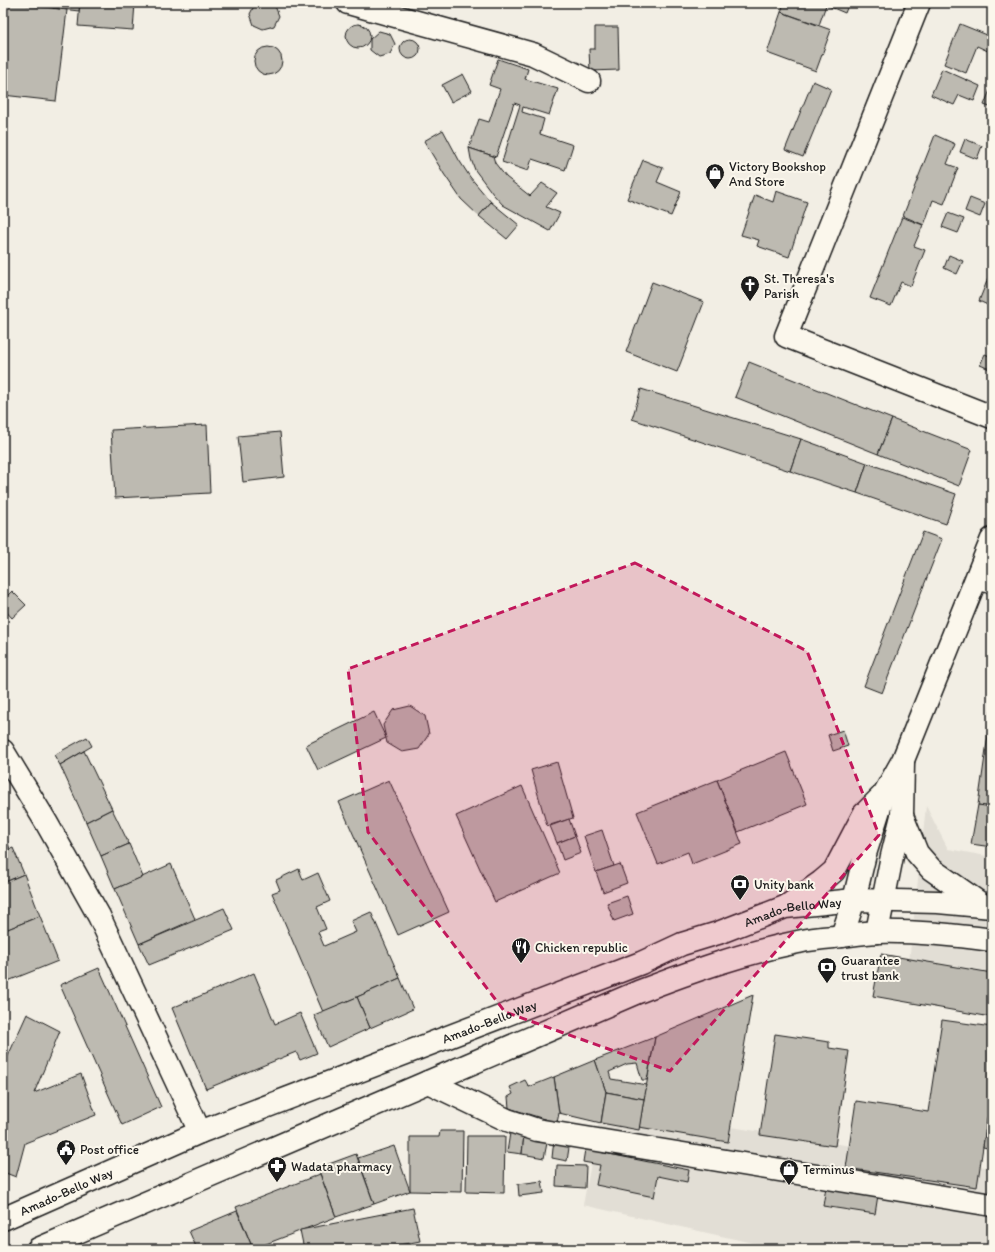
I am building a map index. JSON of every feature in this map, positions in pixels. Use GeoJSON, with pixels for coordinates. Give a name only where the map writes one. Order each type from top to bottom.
{"type":"FeatureCollection","features":[{"type":"Feature","properties":{"kind":"street"},"geometry":{"type":"LineString","coordinates":[[348,3],[532,54],[589,80]]}},
{"type":"Feature","properties":{"kind":"street"},"geometry":{"type":"LineString","coordinates":[[919,3],[786,336],[992,417]]}},
{"type":"Feature","properties":{"kind":"street"},"geometry":{"type":"LineString","coordinates":[[842,936],[854,900],[884,794],[903,760],[984,580],[992,539]]}},
{"type":"Feature","properties":{"kind":"street"},"geometry":{"type":"LineString","coordinates":[[3,751],[46,822],[99,916],[200,1132]]}},
{"type":"Feature","properties":{"kind":"street"},"geometry":{"type":"LineString","coordinates":[[877,932],[892,856],[902,816],[903,760]]}},
{"type":"Feature","properties":{"kind":"street"},"geometry":{"type":"LineString","coordinates":[[785,907],[834,871],[864,814],[884,794]]}},
{"type":"Feature","properties":{"kind":"street"},"geometry":{"type":"LineString","coordinates":[[902,816],[917,853],[931,869],[988,906]]}},
{"type":"Feature","properties":{"kind":"street","name":"Amado-Bello Way"},"geometry":{"type":"LineString","coordinates":[[3,1219],[200,1132],[641,963],[682,944],[718,933],[785,907],[854,900],[938,902],[988,906]]}},
{"type":"Feature","properties":{"kind":"street"},"geometry":{"type":"LineString","coordinates":[[38,1249],[638,992],[689,973],[771,948],[799,942],[877,932],[943,934],[992,940]]}},
{"type":"Feature","properties":{"kind":"street"},"geometry":{"type":"LineString","coordinates":[[428,1082],[507,1120],[537,1130],[992,1205]]}},
{"type":"Feature","properties":{"kind":"street"},"geometry":{"type":"LineString","coordinates":[[3,1203],[23,1201],[71,1189]]}},
{"type":"Feature","properties":{"kind":"highlighted area"},"geometry":{"type":"Polygon","coordinates":[[[635,563],[807,651],[879,835],[670,1071],[505,1012],[368,832],[348,669],[635,563]]]}},
{"type":"Feature","properties":{"kind":"shaded area"},"geometry":{"type":"Polygon","coordinates":[[[926,806],[948,849],[992,857],[992,1005],[906,990],[926,806]]]}},
{"type":"Feature","properties":{"kind":"shaded area","name":"Terminus"},"geometry":{"type":"Polygon","coordinates":[[[602,1107],[992,1168],[992,1249],[779,1249],[583,1205],[602,1107]]]}},
{"type":"Feature","properties":{"kind":"building"},"geometry":{"type":"Polygon","coordinates":[[[3,3],[67,10],[56,101],[3,95],[3,3]]]}},
{"type":"Feature","properties":{"kind":"building"},"geometry":{"type":"Polygon","coordinates":[[[54,3],[80,3],[79,11],[53,8],[54,3]]]}},
{"type":"Feature","properties":{"kind":"building"},"geometry":{"type":"Polygon","coordinates":[[[80,3],[135,3],[133,30],[78,26],[80,3]]]}},
{"type":"Feature","properties":{"kind":"building"},"geometry":{"type":"Polygon","coordinates":[[[270,3],[275,6],[279,16],[274,26],[263,29],[254,25],[250,14],[255,4],[270,3]]]}},
{"type":"Feature","properties":{"kind":"building"},"geometry":{"type":"Polygon","coordinates":[[[784,3],[821,3],[826,5],[819,25],[781,12],[784,3]]]}},
{"type":"Feature","properties":{"kind":"building"},"geometry":{"type":"Polygon","coordinates":[[[827,3],[849,3],[845,13],[826,5],[827,3]]]}},
{"type":"Feature","properties":{"kind":"building"},"geometry":{"type":"Polygon","coordinates":[[[781,12],[831,30],[816,71],[767,53],[781,12]]]}},
{"type":"Feature","properties":{"kind":"building"},"geometry":{"type":"Polygon","coordinates":[[[358,24],[367,27],[370,36],[367,45],[358,48],[349,45],[346,36],[349,27],[358,24]]]}},
{"type":"Feature","properties":{"kind":"building"},"geometry":{"type":"Polygon","coordinates":[[[960,24],[992,37],[992,53],[977,46],[966,73],[944,64],[960,24]]]}},
{"type":"Feature","properties":{"kind":"building"},"geometry":{"type":"Polygon","coordinates":[[[595,27],[618,27],[619,70],[590,71],[589,49],[595,49],[595,27]]]}},
{"type":"Feature","properties":{"kind":"building"},"geometry":{"type":"Polygon","coordinates":[[[379,31],[390,34],[395,44],[390,54],[379,57],[370,50],[370,39],[379,31]]]}},
{"type":"Feature","properties":{"kind":"building"},"geometry":{"type":"Polygon","coordinates":[[[410,39],[417,42],[420,49],[417,56],[410,59],[403,56],[400,49],[403,42],[410,39]]]}},
{"type":"Feature","properties":{"kind":"building"},"geometry":{"type":"Polygon","coordinates":[[[268,47],[278,51],[282,61],[278,71],[268,75],[258,71],[254,61],[258,51],[268,47]]]}},
{"type":"Feature","properties":{"kind":"building"},"geometry":{"type":"Polygon","coordinates":[[[498,59],[528,69],[525,79],[558,89],[549,115],[523,107],[522,112],[544,119],[540,134],[573,145],[565,170],[532,159],[528,171],[502,162],[520,105],[514,103],[496,157],[469,148],[479,119],[489,122],[500,89],[489,85],[498,59]]]}},
{"type":"Feature","properties":{"kind":"building"},"geometry":{"type":"Polygon","coordinates":[[[942,69],[980,86],[974,101],[959,95],[954,105],[931,95],[942,69]]]}},
{"type":"Feature","properties":{"kind":"building"},"geometry":{"type":"Polygon","coordinates":[[[463,74],[472,91],[451,102],[442,85],[463,74]]]}},
{"type":"Feature","properties":{"kind":"building"},"geometry":{"type":"Polygon","coordinates":[[[813,81],[831,89],[803,157],[785,150],[813,81]]]}},
{"type":"Feature","properties":{"kind":"building"},"geometry":{"type":"Polygon","coordinates":[[[992,85],[992,108],[984,105],[992,85]]]}},
{"type":"Feature","properties":{"kind":"building"},"geometry":{"type":"Polygon","coordinates":[[[443,130],[470,177],[491,202],[479,216],[461,199],[424,141],[443,130]]]}},
{"type":"Feature","properties":{"kind":"building"},"geometry":{"type":"Polygon","coordinates":[[[935,135],[955,144],[947,164],[958,168],[944,204],[933,200],[924,225],[903,216],[935,135]]]}},
{"type":"Feature","properties":{"kind":"building"},"geometry":{"type":"Polygon","coordinates":[[[965,139],[982,146],[977,159],[960,152],[965,139]]]}},
{"type":"Feature","properties":{"kind":"building"},"geometry":{"type":"Polygon","coordinates":[[[469,148],[493,156],[495,163],[506,177],[530,196],[542,183],[557,193],[546,207],[560,213],[550,231],[503,205],[475,170],[469,148]]]}},
{"type":"Feature","properties":{"kind":"building"},"geometry":{"type":"Polygon","coordinates":[[[643,160],[663,168],[657,182],[681,192],[671,216],[627,199],[643,160]]]}},
{"type":"Feature","properties":{"kind":"building"},"geometry":{"type":"Polygon","coordinates":[[[776,191],[807,202],[789,257],[757,246],[759,240],[741,235],[755,195],[773,202],[776,191]]]}},
{"type":"Feature","properties":{"kind":"building"},"geometry":{"type":"Polygon","coordinates":[[[970,198],[985,204],[980,217],[965,211],[970,198]]]}},
{"type":"Feature","properties":{"kind":"building"},"geometry":{"type":"Polygon","coordinates":[[[491,202],[519,225],[507,239],[479,216],[491,202]]]}},
{"type":"Feature","properties":{"kind":"building"},"geometry":{"type":"Polygon","coordinates":[[[948,213],[964,219],[958,233],[942,227],[948,213]]]}},
{"type":"Feature","properties":{"kind":"building"},"geometry":{"type":"Polygon","coordinates":[[[902,217],[923,225],[914,246],[925,250],[911,286],[901,282],[891,306],[870,298],[902,217]]]}},
{"type":"Feature","properties":{"kind":"building"},"geometry":{"type":"Polygon","coordinates":[[[949,255],[963,261],[957,274],[944,268],[949,255]]]}},
{"type":"Feature","properties":{"kind":"building"},"geometry":{"type":"Polygon","coordinates":[[[992,271],[992,307],[979,301],[992,271]]]}},
{"type":"Feature","properties":{"kind":"building"},"geometry":{"type":"Polygon","coordinates":[[[652,282],[704,302],[677,372],[626,352],[652,282]]]}},
{"type":"Feature","properties":{"kind":"building"},"geometry":{"type":"Polygon","coordinates":[[[985,354],[992,357],[992,370],[980,365],[985,354]]]}},
{"type":"Feature","properties":{"kind":"building"},"geometry":{"type":"Polygon","coordinates":[[[749,362],[892,419],[878,454],[735,397],[749,362]]]}},
{"type":"Feature","properties":{"kind":"building"},"geometry":{"type":"Polygon","coordinates":[[[641,389],[801,439],[790,471],[632,419],[641,389]]]}},
{"type":"Feature","properties":{"kind":"building"},"geometry":{"type":"Polygon","coordinates":[[[892,419],[972,450],[959,486],[878,454],[892,419]]]}},
{"type":"Feature","properties":{"kind":"building"},"geometry":{"type":"Polygon","coordinates":[[[207,425],[210,493],[115,498],[111,430],[207,425]]]}},
{"type":"Feature","properties":{"kind":"building"},"geometry":{"type":"Polygon","coordinates":[[[280,432],[284,477],[243,482],[238,436],[280,432]]]}},
{"type":"Feature","properties":{"kind":"building"},"geometry":{"type":"Polygon","coordinates":[[[801,439],[867,463],[857,493],[790,471],[801,439]]]}},
{"type":"Feature","properties":{"kind":"building"},"geometry":{"type":"Polygon","coordinates":[[[867,463],[956,494],[946,524],[857,493],[867,463]]]}},
{"type":"Feature","properties":{"kind":"building"},"geometry":{"type":"Polygon","coordinates":[[[923,532],[942,539],[882,693],[864,686],[923,532]]]}},
{"type":"Feature","properties":{"kind":"building"},"geometry":{"type":"Polygon","coordinates":[[[12,591],[26,605],[12,618],[3,608],[3,600],[12,591]]]}},
{"type":"Feature","properties":{"kind":"building"},"geometry":{"type":"Polygon","coordinates":[[[410,706],[425,716],[429,734],[419,749],[402,752],[387,743],[383,725],[393,710],[410,706]]]}},
{"type":"Feature","properties":{"kind":"building"},"geometry":{"type":"Polygon","coordinates":[[[992,707],[992,807],[978,805],[992,707]]]}},
{"type":"Feature","properties":{"kind":"building"},"geometry":{"type":"Polygon","coordinates":[[[374,712],[386,738],[318,770],[306,745],[374,712]]]}},
{"type":"Feature","properties":{"kind":"building"},"geometry":{"type":"Polygon","coordinates":[[[843,730],[848,746],[833,751],[828,735],[843,730]]]}},
{"type":"Feature","properties":{"kind":"building"},"geometry":{"type":"Polygon","coordinates":[[[87,737],[92,746],[60,765],[54,755],[87,737]]]}},
{"type":"Feature","properties":{"kind":"building"},"geometry":{"type":"Polygon","coordinates":[[[84,751],[112,809],[86,822],[60,765],[84,751]]]}},
{"type":"Feature","properties":{"kind":"building"},"geometry":{"type":"Polygon","coordinates":[[[786,752],[807,804],[738,832],[717,780],[786,752]]]}},
{"type":"Feature","properties":{"kind":"building"},"geometry":{"type":"Polygon","coordinates":[[[557,762],[573,818],[547,826],[531,770],[557,762]]]}},
{"type":"Feature","properties":{"kind":"building"},"geometry":{"type":"Polygon","coordinates":[[[389,780],[449,912],[398,935],[339,802],[389,780]]]}},
{"type":"Feature","properties":{"kind":"building"},"geometry":{"type":"Polygon","coordinates":[[[717,780],[742,844],[692,864],[688,852],[658,864],[637,812],[717,780]]]}},
{"type":"Feature","properties":{"kind":"building"},"geometry":{"type":"Polygon","coordinates":[[[522,786],[560,873],[495,902],[456,816],[522,786]]]}},
{"type":"Feature","properties":{"kind":"building"},"geometry":{"type":"Polygon","coordinates":[[[978,805],[992,807],[992,847],[971,844],[978,805]]]}},
{"type":"Feature","properties":{"kind":"building"},"geometry":{"type":"Polygon","coordinates":[[[112,809],[129,844],[101,856],[86,822],[112,809]]]}},
{"type":"Feature","properties":{"kind":"building"},"geometry":{"type":"Polygon","coordinates":[[[569,819],[575,836],[557,843],[550,826],[569,819]]]}},
{"type":"Feature","properties":{"kind":"building"},"geometry":{"type":"Polygon","coordinates":[[[602,830],[614,866],[596,872],[584,836],[602,830]]]}},
{"type":"Feature","properties":{"kind":"building"},"geometry":{"type":"Polygon","coordinates":[[[3,831],[10,849],[3,852],[3,831]]]}},
{"type":"Feature","properties":{"kind":"building"},"geometry":{"type":"Polygon","coordinates":[[[575,836],[581,853],[563,860],[557,843],[575,836]]]}},
{"type":"Feature","properties":{"kind":"building"},"geometry":{"type":"Polygon","coordinates":[[[129,844],[143,877],[115,889],[101,856],[129,844]]]}},
{"type":"Feature","properties":{"kind":"building"},"geometry":{"type":"Polygon","coordinates":[[[13,848],[24,874],[3,883],[3,852],[13,848]]]}},
{"type":"Feature","properties":{"kind":"building"},"geometry":{"type":"Polygon","coordinates":[[[171,864],[195,919],[139,944],[115,889],[171,864]]]}},
{"type":"Feature","properties":{"kind":"building"},"geometry":{"type":"Polygon","coordinates":[[[620,864],[627,883],[603,892],[596,872],[620,864]]]}},
{"type":"Feature","properties":{"kind":"building"},"geometry":{"type":"Polygon","coordinates":[[[299,869],[303,880],[318,873],[330,901],[317,907],[326,929],[318,932],[324,946],[356,932],[351,921],[371,912],[400,978],[323,1012],[272,893],[280,890],[276,880],[299,869]]]}},
{"type":"Feature","properties":{"kind":"building"},"geometry":{"type":"Polygon","coordinates":[[[24,874],[40,916],[3,931],[3,883],[24,874]]]}},
{"type":"Feature","properties":{"kind":"building"},"geometry":{"type":"Polygon","coordinates":[[[627,896],[633,914],[614,921],[607,903],[627,896]]]}},
{"type":"Feature","properties":{"kind":"building"},"geometry":{"type":"Polygon","coordinates":[[[224,908],[234,930],[149,965],[139,944],[224,908]]]}},
{"type":"Feature","properties":{"kind":"building"},"geometry":{"type":"Polygon","coordinates":[[[40,916],[58,961],[3,983],[3,931],[40,916]]]}},
{"type":"Feature","properties":{"kind":"building"},"geometry":{"type":"Polygon","coordinates":[[[881,954],[992,973],[991,1017],[873,996],[881,954]]]}},
{"type":"Feature","properties":{"kind":"building"},"geometry":{"type":"Polygon","coordinates":[[[99,968],[161,1107],[122,1125],[60,985],[99,968]]]}},
{"type":"Feature","properties":{"kind":"building"},"geometry":{"type":"Polygon","coordinates":[[[254,973],[275,1024],[300,1013],[317,1053],[300,1060],[296,1052],[206,1089],[172,1008],[254,973]]]}},
{"type":"Feature","properties":{"kind":"building"},"geometry":{"type":"Polygon","coordinates":[[[400,978],[413,1009],[370,1028],[357,997],[400,978]]]}},
{"type":"Feature","properties":{"kind":"building"},"geometry":{"type":"Polygon","coordinates":[[[753,995],[728,1142],[639,1127],[655,1037],[753,995]]]}},
{"type":"Feature","properties":{"kind":"building"},"geometry":{"type":"Polygon","coordinates":[[[357,997],[370,1028],[328,1047],[314,1015],[357,997]]]}},
{"type":"Feature","properties":{"kind":"building"},"geometry":{"type":"Polygon","coordinates":[[[27,1014],[60,1031],[34,1093],[81,1074],[96,1115],[25,1143],[16,1177],[3,1172],[3,1067],[27,1014]]]}},
{"type":"Feature","properties":{"kind":"building"},"geometry":{"type":"Polygon","coordinates":[[[942,1020],[992,1027],[992,1086],[977,1187],[846,1168],[856,1101],[928,1112],[942,1020]]]}},
{"type":"Feature","properties":{"kind":"building"},"geometry":{"type":"Polygon","coordinates":[[[775,1034],[829,1042],[829,1048],[849,1051],[835,1146],[760,1135],[775,1034]]]}},
{"type":"Feature","properties":{"kind":"building"},"geometry":{"type":"Polygon","coordinates":[[[655,1037],[647,1080],[642,1080],[637,1063],[627,1064],[609,1072],[611,1079],[647,1085],[644,1099],[606,1092],[595,1060],[655,1037]]]}},
{"type":"Feature","properties":{"kind":"building"},"geometry":{"type":"Polygon","coordinates":[[[595,1060],[606,1092],[601,1123],[559,1113],[554,1077],[595,1060]]]}},
{"type":"Feature","properties":{"kind":"building"},"geometry":{"type":"Polygon","coordinates":[[[554,1077],[559,1113],[557,1123],[509,1108],[508,1097],[513,1094],[510,1087],[525,1080],[529,1087],[554,1077]]]}},
{"type":"Feature","properties":{"kind":"building"},"geometry":{"type":"Polygon","coordinates":[[[992,1086],[992,1149],[983,1147],[992,1086]]]}},
{"type":"Feature","properties":{"kind":"building"},"geometry":{"type":"Polygon","coordinates":[[[606,1092],[644,1099],[639,1130],[601,1123],[606,1092]]]}},
{"type":"Feature","properties":{"kind":"building"},"geometry":{"type":"Polygon","coordinates":[[[440,1131],[463,1131],[462,1192],[410,1191],[410,1137],[439,1137],[440,1131]]]}},
{"type":"Feature","properties":{"kind":"building"},"geometry":{"type":"Polygon","coordinates":[[[510,1133],[524,1135],[522,1154],[507,1152],[510,1133]]]}},
{"type":"Feature","properties":{"kind":"building"},"geometry":{"type":"Polygon","coordinates":[[[524,1135],[548,1138],[544,1158],[522,1154],[524,1135]]]}},
{"type":"Feature","properties":{"kind":"building"},"geometry":{"type":"Polygon","coordinates":[[[467,1136],[505,1136],[504,1193],[466,1192],[467,1136]]]}},
{"type":"Feature","properties":{"kind":"building"},"geometry":{"type":"Polygon","coordinates":[[[554,1139],[570,1141],[567,1161],[552,1158],[554,1139]]]}},
{"type":"Feature","properties":{"kind":"building"},"geometry":{"type":"Polygon","coordinates":[[[586,1143],[601,1146],[599,1152],[689,1170],[687,1182],[658,1176],[654,1197],[596,1185],[600,1165],[583,1162],[586,1143]]]}},
{"type":"Feature","properties":{"kind":"building"},"geometry":{"type":"Polygon","coordinates":[[[394,1146],[410,1191],[374,1204],[358,1158],[394,1146]]]}},
{"type":"Feature","properties":{"kind":"building"},"geometry":{"type":"Polygon","coordinates":[[[356,1154],[374,1204],[336,1217],[318,1168],[356,1154]]]}},
{"type":"Feature","properties":{"kind":"building"},"geometry":{"type":"Polygon","coordinates":[[[557,1165],[586,1166],[585,1188],[556,1186],[557,1165]]]}},
{"type":"Feature","properties":{"kind":"building"},"geometry":{"type":"Polygon","coordinates":[[[320,1174],[336,1217],[253,1249],[236,1207],[320,1174]]]}},
{"type":"Feature","properties":{"kind":"building"},"geometry":{"type":"Polygon","coordinates":[[[542,1181],[544,1193],[519,1196],[518,1184],[542,1181]]]}},
{"type":"Feature","properties":{"kind":"building"},"geometry":{"type":"Polygon","coordinates":[[[826,1187],[878,1195],[875,1214],[823,1206],[826,1187]]]}},
{"type":"Feature","properties":{"kind":"building"},"geometry":{"type":"Polygon","coordinates":[[[413,1208],[420,1241],[378,1249],[304,1249],[300,1230],[413,1208]]]}},
{"type":"Feature","properties":{"kind":"building"},"geometry":{"type":"Polygon","coordinates":[[[237,1211],[253,1249],[197,1249],[189,1231],[237,1211]]]}},
{"type":"Feature","properties":{"kind":"place","name":"Victory Bookshop And Store"},"geometry":{"type":"Point","coordinates":[715,190]}},
{"type":"Feature","properties":{"kind":"place","name":"St. Theresa's Parish"},"geometry":{"type":"Point","coordinates":[750,302]}},
{"type":"Feature","properties":{"kind":"place","name":"Unity bank"},"geometry":{"type":"Point","coordinates":[740,901]}},
{"type":"Feature","properties":{"kind":"place","name":"Chicken republic"},"geometry":{"type":"Point","coordinates":[521,964]}},
{"type":"Feature","properties":{"kind":"place","name":"Guarantee trust bank"},"geometry":{"type":"Point","coordinates":[827,984]}},
{"type":"Feature","properties":{"kind":"place","name":"Post office"},"geometry":{"type":"Point","coordinates":[66,1166]}},
{"type":"Feature","properties":{"kind":"place","name":"Wadata pharmacy"},"geometry":{"type":"Point","coordinates":[277,1183]}},
{"type":"Feature","properties":{"kind":"place","name":"Terminus"},"geometry":{"type":"Point","coordinates":[789,1186]}}]}
